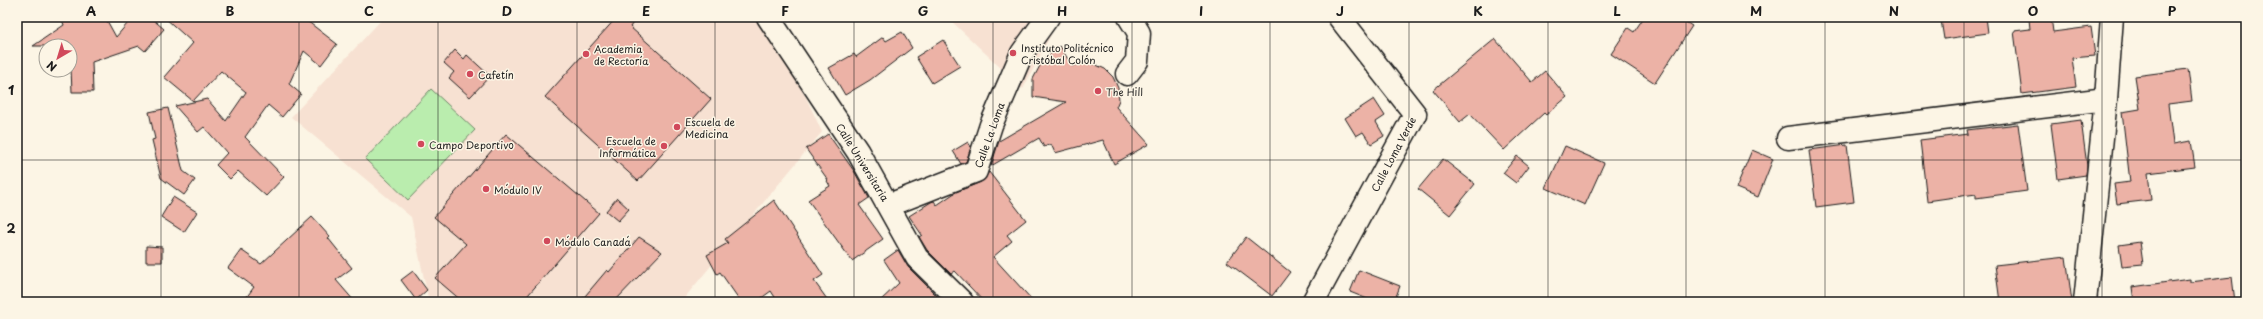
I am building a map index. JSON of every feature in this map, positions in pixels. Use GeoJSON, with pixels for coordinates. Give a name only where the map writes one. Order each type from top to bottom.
{"type":"FeatureCollection","features":[{"type":"Feature","properties":{"kind":"street","name":"Calle Universitaria"},"geometry":{"type":"LineString","coordinates":[[768,17],[858,152],[889,205],[917,258],[962,302]]}},
{"type":"Feature","properties":{"kind":"street","name":"Calle La Loma"},"geometry":{"type":"LineString","coordinates":[[889,205],[976,171],[991,125],[1022,53],[1048,17]]}},
{"type":"Feature","properties":{"kind":"street"},"geometry":{"type":"LineString","coordinates":[[1127,74],[1137,60],[1139,33],[1129,17]]}},
{"type":"Feature","properties":{"kind":"street","name":"Calle Loma Verde"},"geometry":{"type":"LineString","coordinates":[[1313,302],[1415,114],[1339,17]]}},
{"type":"Feature","properties":{"kind":"street"},"geometry":{"type":"LineString","coordinates":[[2085,302],[2106,99],[2112,17]]}},
{"type":"Feature","properties":{"kind":"street"},"geometry":{"type":"LineString","coordinates":[[1788,138],[2106,99]]}},
{"type":"Feature","properties":{"kind":"shaded area"},"geometry":{"type":"Polygon","coordinates":[[[384,17],[756,17],[804,93],[822,132],[681,302],[429,302],[411,217],[291,117],[384,17]]]}},
{"type":"Feature","properties":{"kind":"shaded area","name":"Instituto Politécnico Cristóbal Colón"},"geometry":{"type":"Polygon","coordinates":[[[947,17],[1060,17],[1023,89],[947,17]]]}},
{"type":"Feature","properties":{"kind":"green space","name":"Campo Deportivo"},"geometry":{"type":"Polygon","coordinates":[[[431,89],[475,130],[408,200],[365,159],[431,89]]]}},
{"type":"Feature","properties":{"kind":"building"},"geometry":{"type":"Polygon","coordinates":[[[61,17],[105,17],[116,37],[133,17],[150,17],[164,29],[145,51],[139,46],[92,62],[93,92],[72,92],[71,78],[78,78],[78,38],[45,38],[64,25],[61,17]]]}},
{"type":"Feature","properties":{"kind":"building"},"geometry":{"type":"Polygon","coordinates":[[[164,17],[302,17],[337,44],[321,65],[304,51],[289,84],[301,94],[282,117],[268,105],[245,137],[284,177],[266,196],[238,171],[230,179],[216,165],[227,153],[204,127],[198,132],[175,106],[207,99],[226,121],[246,92],[221,71],[193,101],[164,77],[193,43],[164,17]]]}},
{"type":"Feature","properties":{"kind":"building"},"geometry":{"type":"Polygon","coordinates":[[[617,17],[637,17],[630,27],[711,99],[638,181],[545,97],[617,17]]]}},
{"type":"Feature","properties":{"kind":"building"},"geometry":{"type":"Polygon","coordinates":[[[1644,17],[1678,17],[1692,26],[1655,83],[1611,54],[1628,28],[1634,32],[1644,17]]]}},
{"type":"Feature","properties":{"kind":"building"},"geometry":{"type":"Polygon","coordinates":[[[1963,17],[1986,17],[1988,33],[1944,39],[1941,20],[1963,17]]]}},
{"type":"Feature","properties":{"kind":"building"},"geometry":{"type":"Polygon","coordinates":[[[2051,17],[2053,32],[2091,27],[2095,56],[2072,58],[2076,87],[2022,94],[2014,31],[2030,29],[2029,19],[2051,17]]]}},
{"type":"Feature","properties":{"kind":"building"},"geometry":{"type":"Polygon","coordinates":[[[902,32],[912,48],[870,80],[845,95],[829,68],[854,54],[856,57],[883,37],[886,41],[902,32]]]}},
{"type":"Feature","properties":{"kind":"building"},"geometry":{"type":"Polygon","coordinates":[[[1495,39],[1532,82],[1545,71],[1567,97],[1546,115],[1544,113],[1504,150],[1470,114],[1460,122],[1433,90],[1495,39]]]}},
{"type":"Feature","properties":{"kind":"building"},"geometry":{"type":"Polygon","coordinates":[[[943,40],[960,66],[932,83],[916,57],[943,40]]]}},
{"type":"Feature","properties":{"kind":"building"},"geometry":{"type":"Polygon","coordinates":[[[1060,46],[1072,66],[1082,63],[1094,64],[1105,69],[1113,77],[1118,88],[1119,100],[1116,107],[1149,144],[1114,164],[1103,140],[1055,153],[1051,144],[1044,147],[1039,138],[991,166],[999,141],[1066,102],[1033,97],[1033,79],[1043,60],[1060,46]]]}},
{"type":"Feature","properties":{"kind":"building","name":"Cafetín"},"geometry":{"type":"Polygon","coordinates":[[[455,50],[464,59],[467,55],[490,76],[470,97],[449,78],[454,72],[444,63],[455,50]]]}},
{"type":"Feature","properties":{"kind":"building"},"geometry":{"type":"Polygon","coordinates":[[[2188,69],[2192,101],[2168,104],[2173,144],[2191,141],[2195,167],[2148,173],[2151,200],[2117,204],[2114,184],[2130,182],[2122,112],[2140,109],[2135,76],[2188,69]]]}},
{"type":"Feature","properties":{"kind":"building"},"geometry":{"type":"Polygon","coordinates":[[[1374,99],[1385,116],[1376,122],[1384,136],[1371,144],[1363,132],[1356,136],[1345,118],[1374,99]]]}},
{"type":"Feature","properties":{"kind":"building"},"geometry":{"type":"Polygon","coordinates":[[[168,108],[183,171],[195,180],[184,195],[161,178],[152,140],[155,139],[149,112],[168,108]]]}},
{"type":"Feature","properties":{"kind":"building"},"geometry":{"type":"Polygon","coordinates":[[[2081,120],[2087,166],[2086,175],[2058,179],[2051,124],[2081,120]]]}},
{"type":"Feature","properties":{"kind":"building"},"geometry":{"type":"Polygon","coordinates":[[[2018,124],[2027,191],[1976,198],[1976,194],[1927,201],[1920,140],[1968,134],[1967,130],[2018,124]]]}},
{"type":"Feature","properties":{"kind":"building"},"geometry":{"type":"Polygon","coordinates":[[[506,134],[599,213],[522,302],[463,302],[435,278],[466,244],[434,217],[506,134]]]}},
{"type":"Feature","properties":{"kind":"building"},"geometry":{"type":"Polygon","coordinates":[[[828,134],[854,171],[869,198],[859,205],[883,239],[852,261],[808,200],[830,186],[827,181],[828,180],[806,149],[828,134]]]}},
{"type":"Feature","properties":{"kind":"building"},"geometry":{"type":"Polygon","coordinates":[[[968,142],[971,147],[966,162],[961,164],[953,151],[968,142]]]}},
{"type":"Feature","properties":{"kind":"building"},"geometry":{"type":"Polygon","coordinates":[[[1847,145],[1854,202],[1816,207],[1809,150],[1847,145]]]}},
{"type":"Feature","properties":{"kind":"building"},"geometry":{"type":"Polygon","coordinates":[[[1565,146],[1604,163],[1585,205],[1546,188],[1565,146]]]}},
{"type":"Feature","properties":{"kind":"building"},"geometry":{"type":"Polygon","coordinates":[[[1752,150],[1773,159],[1758,197],[1736,188],[1752,150]]]}},
{"type":"Feature","properties":{"kind":"building"},"geometry":{"type":"Polygon","coordinates":[[[1517,156],[1529,166],[1516,183],[1503,173],[1517,156]]]}},
{"type":"Feature","properties":{"kind":"building"},"geometry":{"type":"Polygon","coordinates":[[[1443,159],[1475,184],[1450,215],[1418,189],[1443,159]]]}},
{"type":"Feature","properties":{"kind":"building"},"geometry":{"type":"Polygon","coordinates":[[[989,172],[1026,220],[1007,235],[1012,241],[993,257],[1034,302],[984,302],[955,271],[951,274],[927,250],[919,237],[922,235],[909,216],[931,202],[934,201],[937,205],[956,192],[981,182],[989,172]]]}},
{"type":"Feature","properties":{"kind":"building"},"geometry":{"type":"Polygon","coordinates":[[[173,197],[197,212],[184,232],[161,217],[173,197]]]}},
{"type":"Feature","properties":{"kind":"building"},"geometry":{"type":"Polygon","coordinates":[[[617,198],[629,209],[618,221],[606,211],[617,198]]]}},
{"type":"Feature","properties":{"kind":"building"},"geometry":{"type":"Polygon","coordinates":[[[774,200],[823,275],[814,281],[829,302],[778,302],[771,291],[756,302],[741,302],[720,272],[717,274],[707,255],[728,243],[725,239],[774,200]]]}},
{"type":"Feature","properties":{"kind":"building"},"geometry":{"type":"Polygon","coordinates":[[[312,217],[330,237],[328,238],[352,268],[336,280],[355,302],[243,302],[254,287],[228,268],[241,250],[261,264],[312,217]]]}},
{"type":"Feature","properties":{"kind":"building"},"geometry":{"type":"Polygon","coordinates":[[[639,237],[662,252],[614,302],[580,302],[607,270],[609,272],[639,237]]]}},
{"type":"Feature","properties":{"kind":"building"},"geometry":{"type":"Polygon","coordinates":[[[1246,237],[1290,272],[1272,296],[1227,262],[1246,237]]]}},
{"type":"Feature","properties":{"kind":"building"},"geometry":{"type":"Polygon","coordinates":[[[2140,242],[2143,264],[2122,266],[2119,245],[2140,242]]]}},
{"type":"Feature","properties":{"kind":"building"},"geometry":{"type":"Polygon","coordinates":[[[146,246],[162,247],[162,262],[146,262],[146,246]]]}},
{"type":"Feature","properties":{"kind":"building"},"geometry":{"type":"Polygon","coordinates":[[[898,250],[908,267],[943,302],[879,302],[899,283],[884,260],[898,250]]]}},
{"type":"Feature","properties":{"kind":"building"},"geometry":{"type":"Polygon","coordinates":[[[2066,257],[2072,302],[2000,302],[1995,265],[2066,257]]]}},
{"type":"Feature","properties":{"kind":"building"},"geometry":{"type":"Polygon","coordinates":[[[1359,270],[1400,286],[1394,302],[1375,302],[1350,292],[1359,270]]]}},
{"type":"Feature","properties":{"kind":"building"},"geometry":{"type":"Polygon","coordinates":[[[413,271],[427,290],[416,300],[401,280],[413,271]]]}},
{"type":"Feature","properties":{"kind":"building"},"geometry":{"type":"Polygon","coordinates":[[[2232,277],[2235,302],[2134,302],[2132,287],[2190,279],[2190,282],[2232,277]]]}},
{"type":"Feature","properties":{"kind":"place","name":"Instituto Politécnico Cristóbal Colón"},"geometry":{"type":"Point","coordinates":[1013,53]}},
{"type":"Feature","properties":{"kind":"place","name":"Academia de Rectoría"},"geometry":{"type":"Point","coordinates":[586,54]}},
{"type":"Feature","properties":{"kind":"place","name":"Cafetín"},"geometry":{"type":"Point","coordinates":[470,74]}},
{"type":"Feature","properties":{"kind":"place","name":"The Hill"},"geometry":{"type":"Point","coordinates":[1098,91]}},
{"type":"Feature","properties":{"kind":"place","name":"Escuela de Medicina"},"geometry":{"type":"Point","coordinates":[677,127]}},
{"type":"Feature","properties":{"kind":"place","name":"Campo Deportivo"},"geometry":{"type":"Point","coordinates":[421,144]}},
{"type":"Feature","properties":{"kind":"place","name":"Escuela de Informática"},"geometry":{"type":"Point","coordinates":[664,146]}},
{"type":"Feature","properties":{"kind":"place","name":"Módulo IV"},"geometry":{"type":"Point","coordinates":[486,189]}},
{"type":"Feature","properties":{"kind":"place","name":"Módulo Canadá"},"geometry":{"type":"Point","coordinates":[547,241]}}]}
